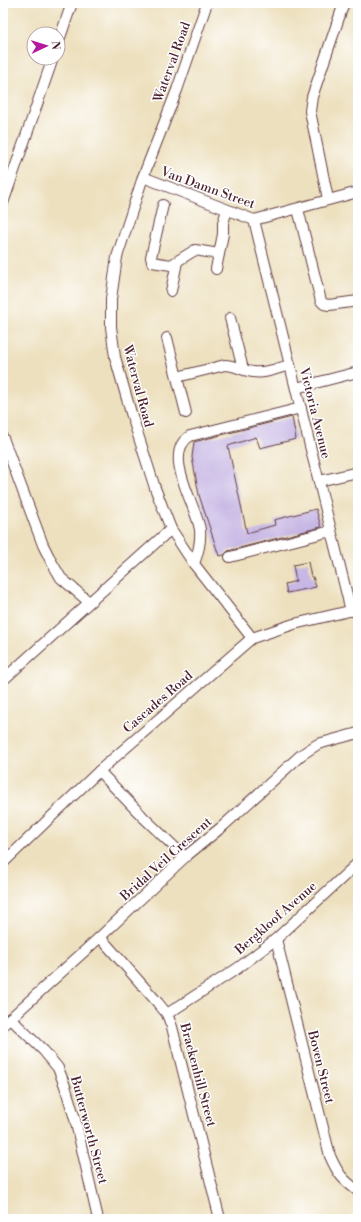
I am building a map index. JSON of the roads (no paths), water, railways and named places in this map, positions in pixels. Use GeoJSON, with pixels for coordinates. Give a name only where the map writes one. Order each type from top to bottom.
{"type":"FeatureCollection","features":[{"type":"Feature","properties":{"kind":"street"},"geometry":{"type":"LineString","coordinates":[[64,26],[72,3]]}},
{"type":"Feature","properties":{"kind":"street","name":"Waterval Road"},"geometry":{"type":"LineString","coordinates":[[207,3],[177,90],[143,177],[117,257],[111,299],[111,327],[115,357],[131,413],[155,488],[171,529],[194,564],[252,638]]}},
{"type":"Feature","properties":{"kind":"street"},"geometry":{"type":"LineString","coordinates":[[328,199],[310,111],[312,97],[344,3]]}},
{"type":"Feature","properties":{"kind":"street"},"geometry":{"type":"LineString","coordinates":[[3,203],[50,66]]}},
{"type":"Feature","properties":{"kind":"street","name":"Van Damn Street"},"geometry":{"type":"LineString","coordinates":[[143,177],[254,220],[358,192]]}},
{"type":"Feature","properties":{"kind":"street"},"geometry":{"type":"LineString","coordinates":[[163,204],[151,260],[154,263],[171,265],[196,250],[219,254]]}},
{"type":"Feature","properties":{"kind":"street"},"geometry":{"type":"LineString","coordinates":[[298,209],[321,301],[324,304],[329,305],[358,300]]}},
{"type":"Feature","properties":{"kind":"street"},"geometry":{"type":"LineString","coordinates":[[216,269],[223,234],[223,223],[227,210]]}},
{"type":"Feature","properties":{"kind":"street","name":"Victoria Avenue"},"geometry":{"type":"LineString","coordinates":[[254,220],[331,531],[355,610]]}},
{"type":"Feature","properties":{"kind":"street"},"geometry":{"type":"LineString","coordinates":[[171,291],[177,262]]}},
{"type":"Feature","properties":{"kind":"street"},"geometry":{"type":"LineString","coordinates":[[230,318],[243,369]]}},
{"type":"Feature","properties":{"kind":"street"},"geometry":{"type":"LineString","coordinates":[[167,338],[186,414]]}},
{"type":"Feature","properties":{"kind":"street"},"geometry":{"type":"LineString","coordinates":[[177,377],[225,365],[235,366],[249,372],[259,373],[290,365]]}},
{"type":"Feature","properties":{"kind":"street"},"geometry":{"type":"LineString","coordinates":[[296,388],[358,372]]}},
{"type":"Feature","properties":{"kind":"street"},"geometry":{"type":"LineString","coordinates":[[194,564],[199,549],[200,529],[181,476],[178,455],[180,447],[186,438],[301,408]]}},
{"type":"Feature","properties":{"kind":"street"},"geometry":{"type":"LineString","coordinates":[[3,438],[43,545],[51,561],[61,578],[89,602]]}},
{"type":"Feature","properties":{"kind":"street"},"geometry":{"type":"LineString","coordinates":[[319,481],[358,472]]}},
{"type":"Feature","properties":{"kind":"street"},"geometry":{"type":"LineString","coordinates":[[3,680],[171,529]]}},
{"type":"Feature","properties":{"kind":"street"},"geometry":{"type":"LineString","coordinates":[[230,557],[331,531]]}},
{"type":"Feature","properties":{"kind":"street","name":"Cascades Road"},"geometry":{"type":"LineString","coordinates":[[3,863],[99,771],[252,638],[294,624],[355,610]]}},
{"type":"Feature","properties":{"kind":"street","name":"Bridal Veil Crescent"},"geometry":{"type":"LineString","coordinates":[[7,1022],[185,857],[223,826],[301,755],[318,744],[358,733]]}},
{"type":"Feature","properties":{"kind":"street"},"geometry":{"type":"LineString","coordinates":[[99,771],[142,816],[185,857]]}},
{"type":"Feature","properties":{"kind":"street","name":"Bergkloof Avenue"},"geometry":{"type":"LineString","coordinates":[[167,1014],[238,968],[276,939],[358,863]]}},
{"type":"Feature","properties":{"kind":"street","name":"Brackenhill Street"},"geometry":{"type":"LineString","coordinates":[[100,937],[167,1014],[184,1068],[220,1219]]}},
{"type":"Feature","properties":{"kind":"street","name":"Boven Street"},"geometry":{"type":"LineString","coordinates":[[276,939],[330,1156],[344,1180],[358,1190]]}},
{"type":"Feature","properties":{"kind":"street","name":"Butterworth Street"},"geometry":{"type":"LineString","coordinates":[[7,1022],[44,1051],[58,1068],[75,1119],[98,1219]]}}]}
